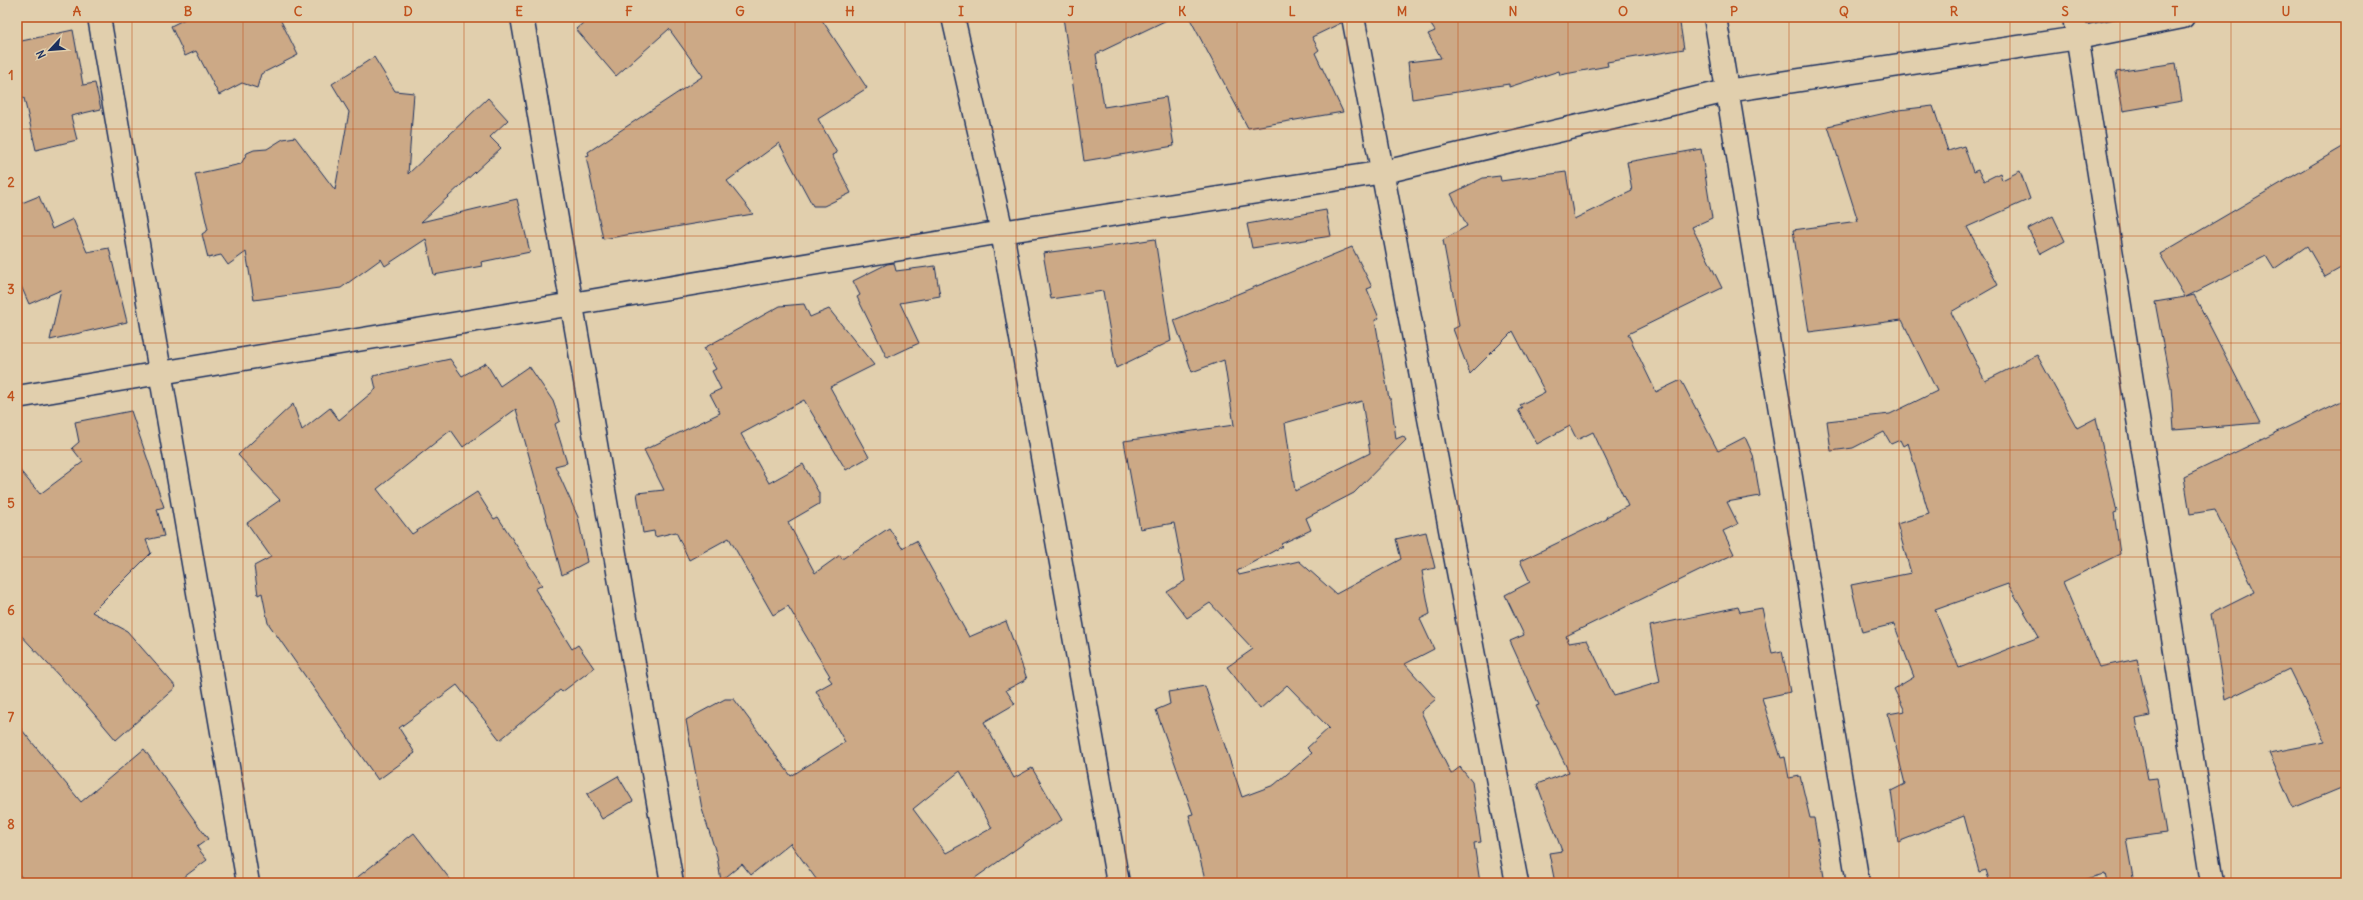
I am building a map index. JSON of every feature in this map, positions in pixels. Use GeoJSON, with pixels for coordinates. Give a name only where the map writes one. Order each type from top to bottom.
{"type":"FeatureCollection","features":[{"type":"Feature","properties":{"kind":"street"},"geometry":{"type":"LineString","coordinates":[[99,17],[248,883]]}},
{"type":"Feature","properties":{"kind":"street"},"geometry":{"type":"LineString","coordinates":[[522,17],[672,883]]}},
{"type":"Feature","properties":{"kind":"street"},"geometry":{"type":"LineString","coordinates":[[953,17],[1002,232],[1118,883]]}},
{"type":"Feature","properties":{"kind":"street"},"geometry":{"type":"LineString","coordinates":[[1353,17],[1384,172],[1517,883]]}},
{"type":"Feature","properties":{"kind":"street"},"geometry":{"type":"LineString","coordinates":[[1714,17],[1858,883]]}},
{"type":"Feature","properties":{"kind":"street"},"geometry":{"type":"LineString","coordinates":[[17,397],[1002,232],[1384,172],[1727,91],[2076,27],[2183,17]]}},
{"type":"Feature","properties":{"kind":"street"},"geometry":{"type":"LineString","coordinates":[[2076,27],[2212,883]]}},
{"type":"Feature","properties":{"kind":"building"},"geometry":{"type":"Polygon","coordinates":[[[189,17],[279,17],[298,55],[261,74],[257,88],[242,83],[219,95],[196,51],[185,56],[171,26],[189,17]]]}},
{"type":"Feature","properties":{"kind":"building"},"geometry":{"type":"Polygon","coordinates":[[[590,17],[820,17],[867,88],[818,119],[837,153],[832,155],[851,193],[824,206],[813,206],[779,143],[727,181],[753,214],[603,239],[586,156],[589,155],[588,152],[703,76],[669,29],[616,76],[576,29],[590,17]]]}},
{"type":"Feature","properties":{"kind":"building"},"geometry":{"type":"Polygon","coordinates":[[[1063,17],[1173,17],[1096,54],[1104,107],[1166,97],[1174,146],[1084,161],[1063,17]]]}},
{"type":"Feature","properties":{"kind":"building"},"geometry":{"type":"Polygon","coordinates":[[[1189,17],[1341,17],[1341,23],[1312,37],[1319,50],[1315,53],[1343,112],[1248,128],[1189,17]]]}},
{"type":"Feature","properties":{"kind":"building"},"geometry":{"type":"Polygon","coordinates":[[[1426,17],[1679,17],[1684,49],[1607,62],[1608,66],[1560,75],[1559,71],[1509,87],[1509,84],[1412,99],[1408,62],[1441,58],[1428,34],[1435,31],[1426,17]]]}},
{"type":"Feature","properties":{"kind":"building"},"geometry":{"type":"Polygon","coordinates":[[[73,30],[83,85],[95,83],[101,109],[71,116],[77,140],[36,150],[24,98],[17,100],[17,42],[73,30]]]}},
{"type":"Feature","properties":{"kind":"building"},"geometry":{"type":"Polygon","coordinates":[[[374,57],[395,91],[414,93],[408,174],[488,98],[508,120],[490,137],[501,148],[421,222],[517,199],[530,252],[481,262],[482,266],[434,275],[426,239],[385,266],[381,259],[341,288],[254,300],[246,252],[228,265],[221,255],[208,258],[202,234],[208,230],[195,174],[241,164],[247,153],[254,150],[267,149],[283,139],[295,137],[335,190],[349,112],[332,84],[374,57]]]}},
{"type":"Feature","properties":{"kind":"building"},"geometry":{"type":"Polygon","coordinates":[[[2176,63],[2182,101],[2123,111],[2116,72],[2176,63]]]}},
{"type":"Feature","properties":{"kind":"building"},"geometry":{"type":"Polygon","coordinates":[[[1933,106],[1948,151],[1964,146],[1973,172],[1978,170],[1984,181],[2000,173],[2002,180],[2020,171],[2030,199],[1967,227],[1998,285],[1951,312],[1985,381],[2037,355],[2077,428],[2096,418],[2117,512],[2114,513],[2120,554],[2063,582],[2099,667],[2137,659],[2150,716],[2136,719],[2148,779],[2157,778],[2166,833],[2126,839],[2134,883],[2107,883],[2105,874],[2072,883],[1990,883],[1986,870],[1979,872],[1964,816],[1898,842],[1891,791],[1905,784],[1888,714],[1905,711],[1894,689],[1914,677],[1894,624],[1862,632],[1851,585],[1911,573],[1897,524],[1929,514],[1908,443],[1903,446],[1900,440],[1891,444],[1884,432],[1853,448],[1831,451],[1827,421],[1890,414],[1937,391],[1902,320],[1809,332],[1793,230],[1858,221],[1828,126],[1899,110],[1933,106]],[[2008,584],[1935,610],[1959,668],[2039,637],[2008,584]]]}},
{"type":"Feature","properties":{"kind":"building"},"geometry":{"type":"Polygon","coordinates":[[[2346,145],[2346,265],[2325,277],[2307,246],[2274,269],[2266,256],[2186,297],[2194,295],[2260,423],[2174,430],[2171,387],[2155,302],[2185,297],[2160,254],[2346,145]]]}},
{"type":"Feature","properties":{"kind":"building"},"geometry":{"type":"Polygon","coordinates":[[[1701,149],[1712,218],[1692,227],[1722,288],[1628,334],[1656,392],[1681,380],[1718,451],[1745,437],[1753,455],[1760,496],[1727,502],[1738,524],[1723,531],[1734,554],[1566,636],[1569,643],[1587,640],[1614,696],[1660,682],[1650,626],[1738,607],[1740,612],[1762,608],[1772,653],[1782,651],[1790,692],[1762,698],[1781,758],[1785,757],[1789,778],[1800,776],[1810,818],[1814,818],[1825,883],[1555,883],[1549,853],[1562,851],[1537,784],[1569,772],[1536,706],[1539,705],[1510,641],[1524,635],[1505,595],[1530,582],[1520,561],[1607,519],[1606,517],[1628,506],[1593,432],[1577,440],[1570,426],[1537,444],[1518,410],[1522,408],[1520,405],[1545,392],[1513,331],[1470,374],[1453,329],[1459,326],[1443,240],[1467,226],[1451,194],[1483,178],[1500,176],[1501,181],[1566,172],[1574,219],[1632,191],[1627,162],[1701,149]]]}},
{"type":"Feature","properties":{"kind":"building"},"geometry":{"type":"Polygon","coordinates":[[[39,196],[52,229],[73,219],[87,252],[109,248],[127,322],[50,340],[61,290],[29,304],[17,277],[17,205],[39,196]]]}},
{"type":"Feature","properties":{"kind":"building"},"geometry":{"type":"Polygon","coordinates":[[[1326,210],[1331,236],[1252,248],[1247,224],[1326,210]]]}},
{"type":"Feature","properties":{"kind":"building"},"geometry":{"type":"Polygon","coordinates":[[[2053,216],[2065,241],[2041,254],[2028,229],[2053,216]]]}},
{"type":"Feature","properties":{"kind":"building"},"geometry":{"type":"Polygon","coordinates":[[[1155,239],[1171,341],[1116,368],[1103,291],[1051,299],[1043,253],[1090,247],[1090,249],[1155,239]]]}},
{"type":"Feature","properties":{"kind":"building"},"geometry":{"type":"Polygon","coordinates":[[[1352,247],[1372,287],[1367,289],[1379,318],[1375,320],[1389,399],[1391,399],[1396,439],[1403,436],[1406,440],[1354,493],[1306,518],[1311,530],[1281,544],[1283,546],[1237,571],[1239,575],[1299,561],[1336,594],[1401,559],[1396,539],[1426,532],[1435,568],[1422,571],[1430,614],[1420,619],[1434,649],[1405,664],[1436,699],[1421,712],[1451,774],[1460,767],[1472,782],[1481,842],[1474,843],[1480,883],[1206,883],[1189,815],[1193,814],[1156,710],[1170,704],[1168,692],[1205,686],[1242,797],[1274,785],[1312,753],[1307,748],[1329,728],[1287,685],[1260,709],[1227,667],[1253,649],[1210,603],[1187,618],[1167,592],[1185,581],[1174,523],[1140,529],[1124,441],[1234,425],[1224,360],[1192,372],[1174,320],[1352,247]],[[1362,401],[1285,423],[1295,491],[1370,453],[1362,401]]]}},
{"type":"Feature","properties":{"kind":"building"},"geometry":{"type":"Polygon","coordinates":[[[894,263],[896,271],[935,266],[940,296],[900,303],[919,343],[887,358],[857,297],[860,295],[853,281],[887,264],[894,263]]]}},
{"type":"Feature","properties":{"kind":"building"},"geometry":{"type":"Polygon","coordinates":[[[804,304],[810,317],[829,309],[874,365],[830,387],[869,457],[846,470],[804,400],[741,434],[769,483],[803,464],[819,493],[819,504],[788,522],[815,573],[840,555],[842,559],[889,528],[902,548],[916,541],[969,637],[1006,621],[1027,679],[1006,690],[1015,704],[984,722],[1014,778],[1032,768],[1062,820],[1036,835],[968,883],[819,883],[790,843],[751,875],[742,864],[721,881],[717,856],[702,809],[686,720],[725,699],[734,699],[791,776],[845,742],[816,691],[832,682],[828,677],[830,676],[788,606],[773,615],[729,538],[689,560],[676,532],[655,537],[654,531],[643,533],[637,493],[664,490],[644,450],[720,413],[710,394],[721,389],[712,371],[716,369],[704,348],[780,306],[804,304]],[[960,771],[913,809],[946,853],[992,828],[960,771]]]}},
{"type":"Feature","properties":{"kind":"building"},"geometry":{"type":"Polygon","coordinates":[[[450,359],[462,376],[486,363],[500,386],[529,366],[553,401],[560,421],[555,424],[567,463],[555,466],[578,517],[587,562],[562,575],[516,409],[463,447],[451,430],[377,489],[412,534],[477,492],[494,519],[498,517],[542,585],[535,589],[572,649],[578,645],[594,668],[562,692],[560,690],[500,740],[457,685],[399,728],[415,753],[378,780],[268,623],[262,593],[258,595],[254,566],[271,557],[247,523],[280,500],[238,455],[293,404],[302,430],[330,408],[339,420],[376,389],[373,376],[450,359]]]}},
{"type":"Feature","properties":{"kind":"building"},"geometry":{"type":"Polygon","coordinates":[[[2346,399],[2346,786],[2293,808],[2269,753],[2325,742],[2289,669],[2225,700],[2211,614],[2255,592],[2215,510],[2190,514],[2184,477],[2346,399]]]}},
{"type":"Feature","properties":{"kind":"building"},"geometry":{"type":"Polygon","coordinates":[[[131,411],[164,507],[157,509],[164,536],[146,540],[151,553],[92,612],[127,631],[176,687],[116,740],[89,708],[17,631],[17,467],[40,494],[83,462],[72,448],[79,442],[75,422],[131,411]]]}},
{"type":"Feature","properties":{"kind":"building"},"geometry":{"type":"Polygon","coordinates":[[[17,724],[81,802],[144,749],[208,839],[197,847],[207,860],[176,883],[27,883],[17,872],[17,724]]]}},
{"type":"Feature","properties":{"kind":"building"},"geometry":{"type":"Polygon","coordinates":[[[618,776],[633,801],[602,819],[587,794],[618,776]]]}},
{"type":"Feature","properties":{"kind":"building"},"geometry":{"type":"Polygon","coordinates":[[[414,833],[453,883],[350,883],[414,833]]]}}]}
